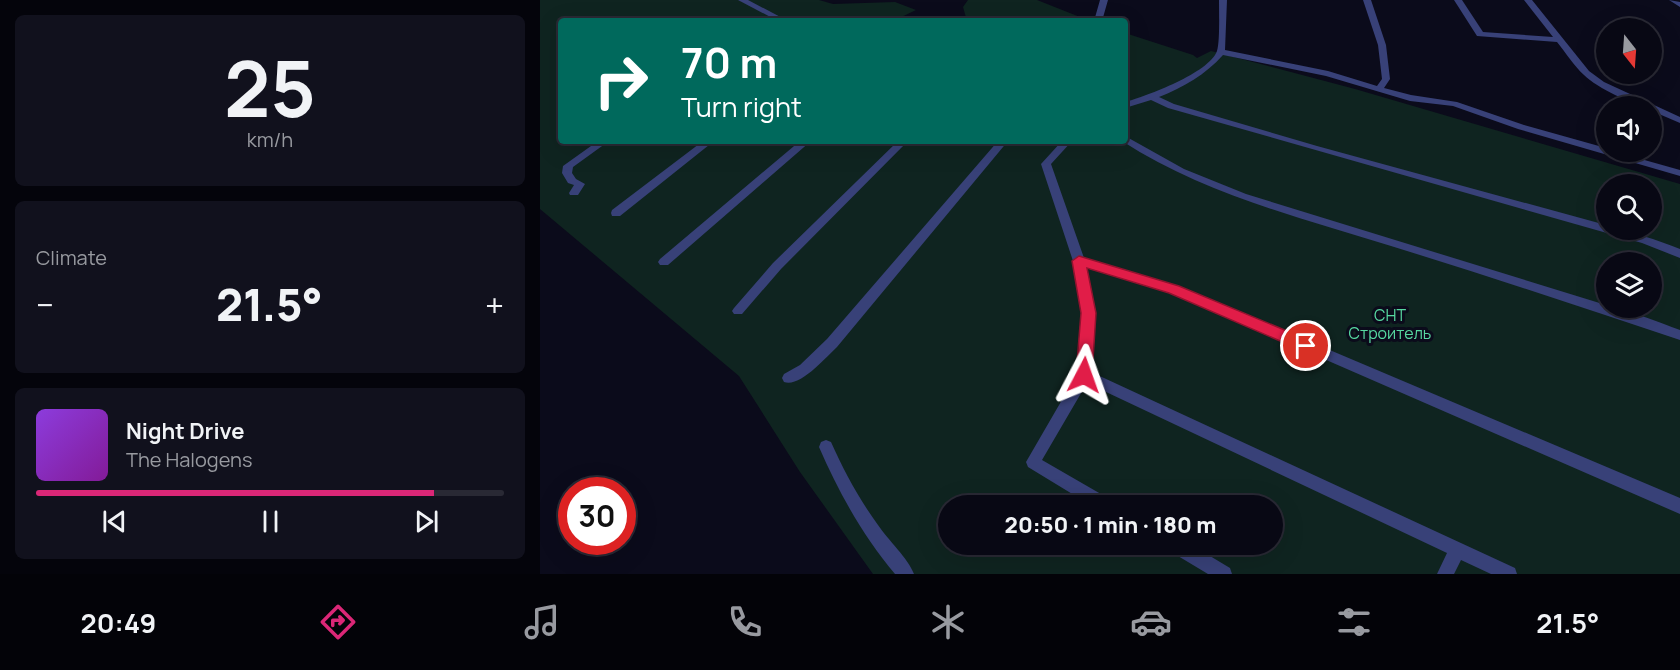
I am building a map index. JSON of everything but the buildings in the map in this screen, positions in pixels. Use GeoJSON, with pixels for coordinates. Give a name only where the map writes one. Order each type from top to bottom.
{"type":"FeatureCollection","features":[{"type":"Feature","properties":{"kind":"street"},"geometry":{"type":"LineString","coordinates":[[742,0],[778,18]]}},
{"type":"Feature","properties":{"kind":"street"},"geometry":{"type":"LineString","coordinates":[[1099,18],[1104,0]]}},
{"type":"Feature","properties":{"kind":"street"},"geometry":{"type":"LineString","coordinates":[[1128,104],[1153,97],[1185,81],[1215,59],[1221,52],[1223,0]]}},
{"type":"Feature","properties":{"kind":"street"},"geometry":{"type":"LineString","coordinates":[[1367,0],[1382,45],[1386,79],[1378,90]]}},
{"type":"Feature","properties":{"kind":"street"},"geometry":{"type":"LineString","coordinates":[[1458,0],[1480,34],[1559,39]]}},
{"type":"Feature","properties":{"kind":"street"},"geometry":{"type":"LineString","coordinates":[[1528,0],[1586,73],[1601,84],[1627,96]]}},
{"type":"Feature","properties":{"kind":"street"},"geometry":{"type":"LineString","coordinates":[[1673,0],[1680,5]]}},
{"type":"Feature","properties":{"kind":"street"},"geometry":{"type":"LineString","coordinates":[[1221,52],[1328,74],[1410,99],[1454,104],[1596,149]]}},
{"type":"Feature","properties":{"kind":"street"},"geometry":{"type":"LineString","coordinates":[[1153,97],[1171,106],[1292,142],[1596,226]]}},
{"type":"Feature","properties":{"kind":"street"},"geometry":{"type":"LineString","coordinates":[[1662,112],[1680,120]]}},
{"type":"Feature","properties":{"kind":"street"},"geometry":{"type":"LineString","coordinates":[[1128,141],[1151,157],[1278,207],[1580,299],[1680,335]]}},
{"type":"Feature","properties":{"kind":"street"},"geometry":{"type":"LineString","coordinates":[[574,193],[580,184],[572,181],[567,173],[568,166],[600,144]]}},
{"type":"Feature","properties":{"kind":"street"},"geometry":{"type":"LineString","coordinates":[[616,213],[705,144]]}},
{"type":"Feature","properties":{"kind":"street"},"geometry":{"type":"LineString","coordinates":[[664,262],[802,144]]}},
{"type":"Feature","properties":{"kind":"street"},"geometry":{"type":"LineString","coordinates":[[738,311],[777,266],[900,144]]}},
{"type":"Feature","properties":{"kind":"street"},"geometry":{"type":"LineString","coordinates":[[789,378],[805,369],[832,343],[1000,144]]}},
{"type":"Feature","properties":{"kind":"street"},"geometry":{"type":"LineString","coordinates":[[1064,144],[1046,164],[1079,261],[1089,313],[1084,375],[1033,462],[1088,495]]}},
{"type":"Feature","properties":{"kind":"street"},"geometry":{"type":"LineString","coordinates":[[1642,162],[1680,173]]}},
{"type":"Feature","properties":{"kind":"street"},"geometry":{"type":"LineString","coordinates":[[1645,240],[1680,254]]}},
{"type":"Feature","properties":{"kind":"street"},"geometry":{"type":"LineString","coordinates":[[1079,261],[1174,289],[1680,506]]}},
{"type":"Feature","properties":{"kind":"street"},"geometry":{"type":"LineString","coordinates":[[1084,375],[1509,574]]}},
{"type":"Feature","properties":{"kind":"street"},"geometry":{"type":"LineString","coordinates":[[826,447],[836,472],[863,516],[906,574]]}},
{"type":"Feature","properties":{"kind":"street"},"geometry":{"type":"LineString","coordinates":[[1445,574],[1457,550]]}},
{"type":"Feature","properties":{"kind":"street"},"geometry":{"type":"LineString","coordinates":[[1192,555],[1224,574]]}},
{"type":"Feature","properties":{"kind":"green space","name":"СНТ Строитель"},"geometry":{"type":"Polygon","coordinates":[[[540,0],[819,0],[833,4],[895,2],[916,10],[899,18],[558,18],[558,144],[1128,144],[1128,34],[1197,58],[1211,51],[1355,89],[1596,159],[1596,162],[1605,162],[1646,174],[1596,174],[1596,240],[1662,240],[1662,179],[1680,184],[1680,574],[873,574],[800,472],[739,376],[540,209],[540,0]]]}},
{"type":"Feature","properties":{"kind":"green space"},"geometry":{"type":"Polygon","coordinates":[[[968,0],[1037,0],[1082,18],[966,18],[963,7],[968,0]]]}},
{"type":"Feature","properties":{"kind":"route"},"geometry":{"type":"LineString","coordinates":[[1084,375],[1089,313],[1079,261],[1174,289],[1306,346]]}}]}
